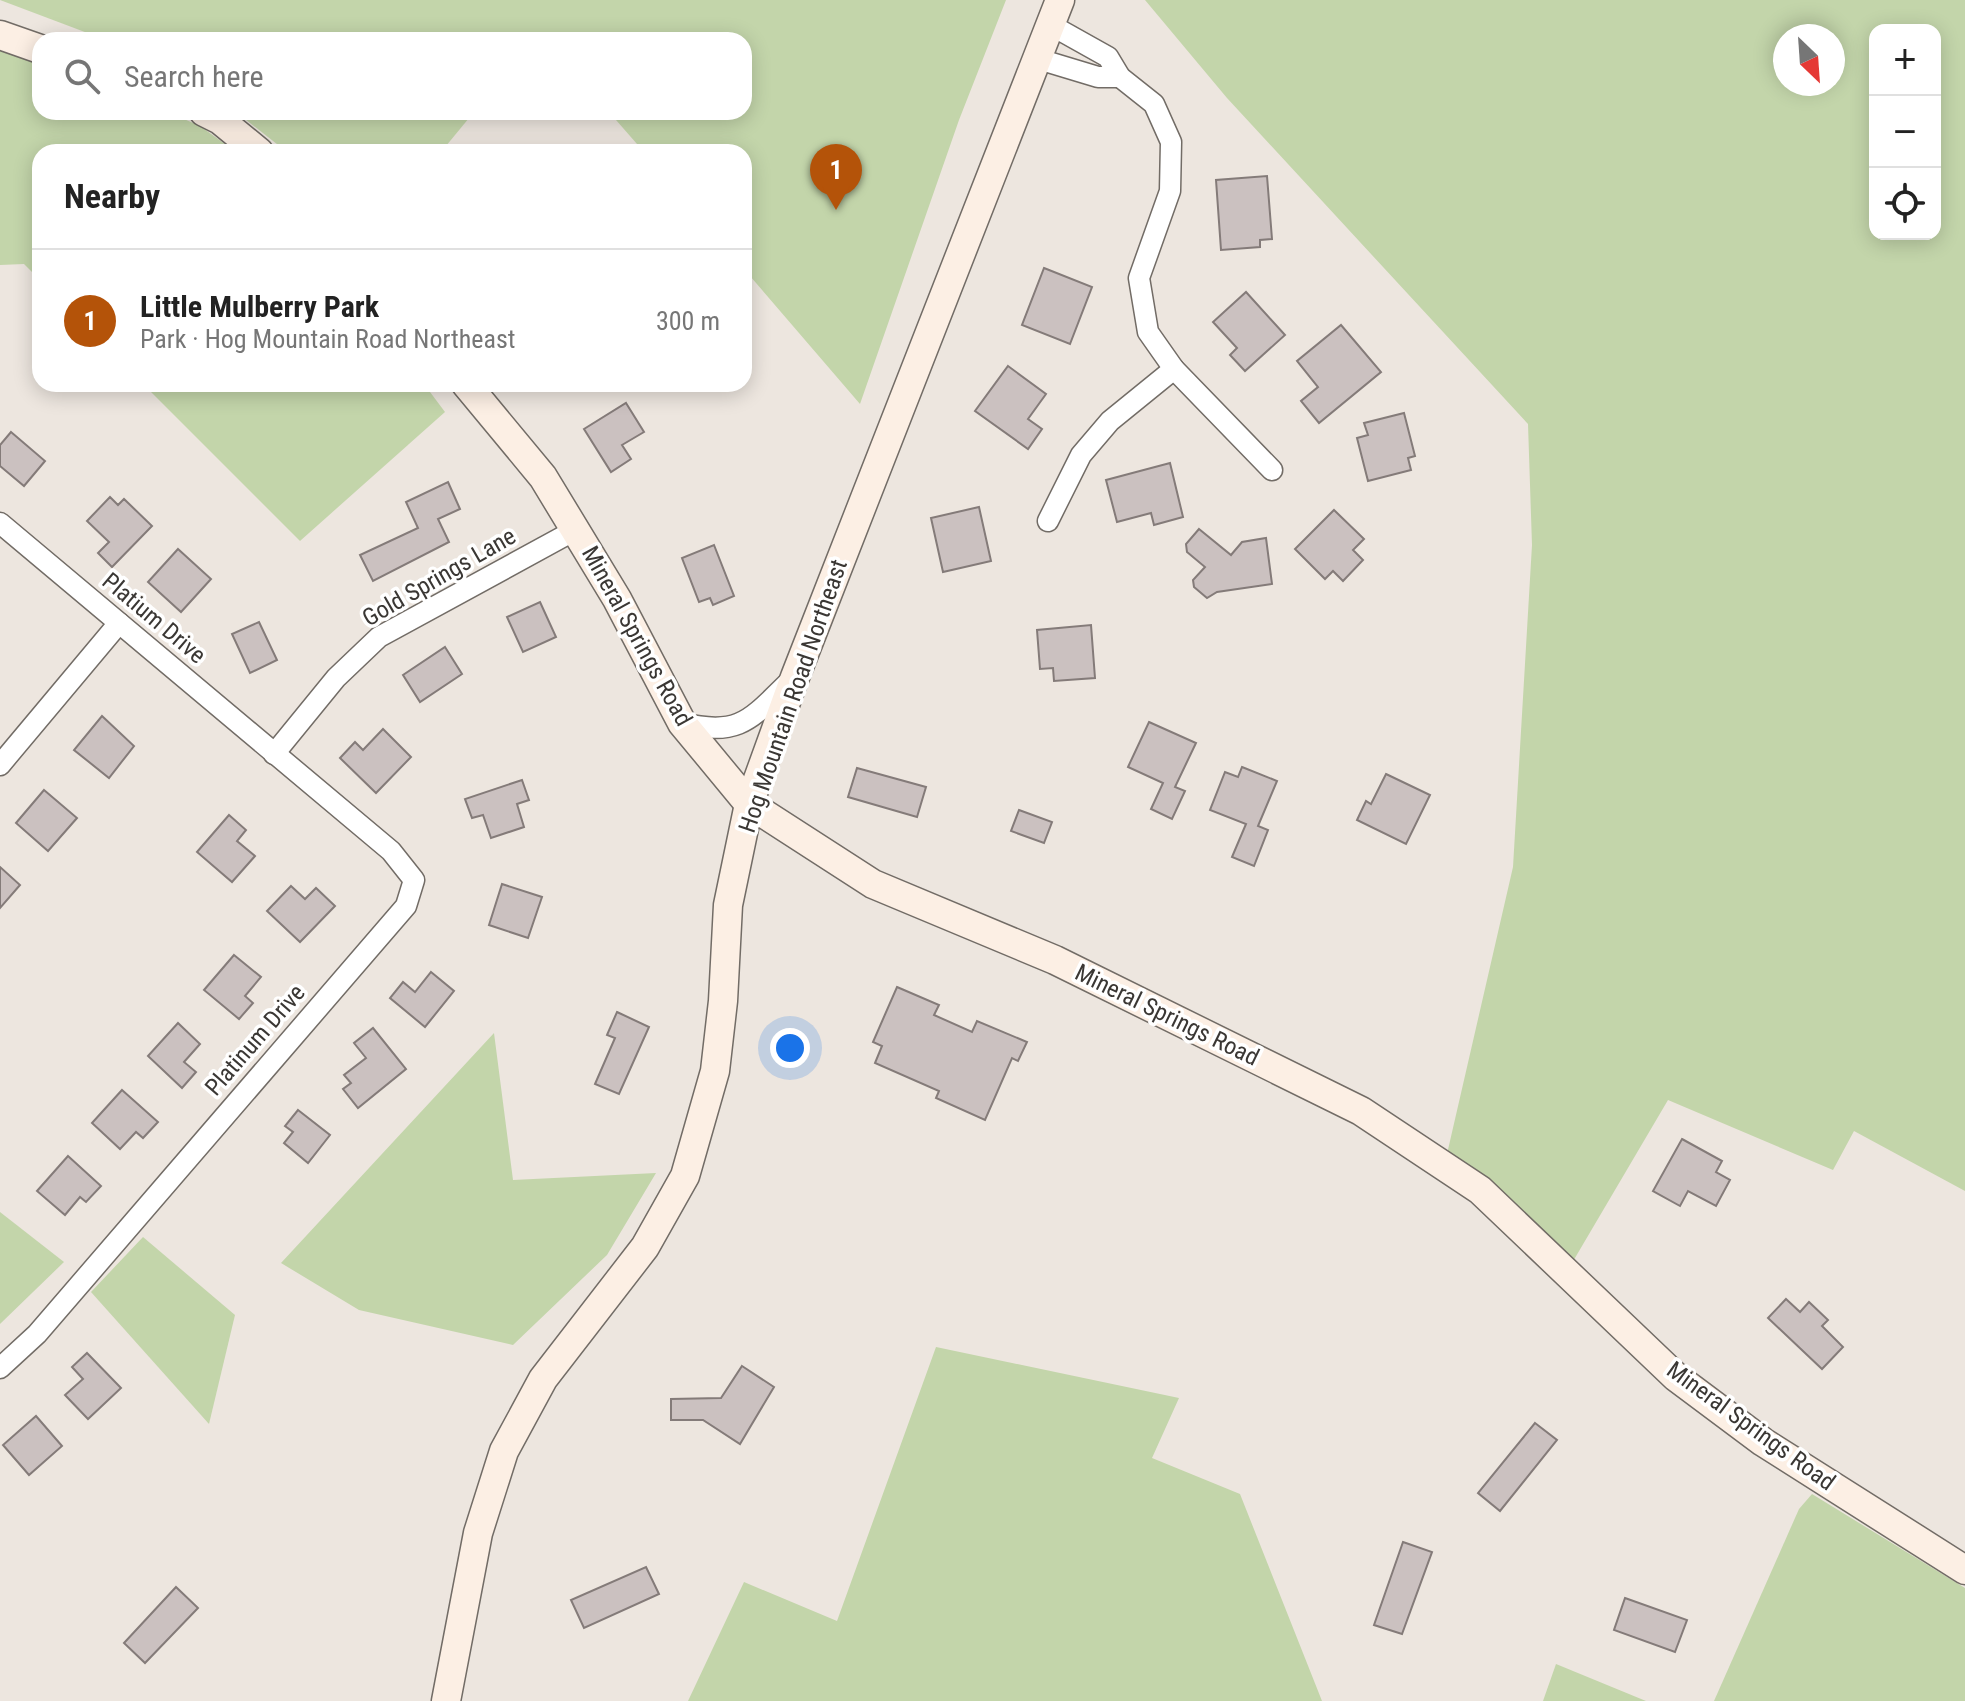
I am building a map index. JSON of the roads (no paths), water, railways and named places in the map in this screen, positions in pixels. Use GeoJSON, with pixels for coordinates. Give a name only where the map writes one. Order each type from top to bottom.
{"type":"FeatureCollection","features":[{"type":"Feature","properties":{"kind":"street","name":"Hog Mountain Road Northeast"},"geometry":{"type":"LineString","coordinates":[[446,1701],[478,1533],[504,1451],[543,1379],[645,1247],[685,1176],[702,1128],[715,1071],[723,1001],[728,905],[749,804],[795,677],[1055,12]]}},
{"type":"Feature","properties":{"kind":"street"},"geometry":{"type":"LineString","coordinates":[[1055,12],[1108,57],[1120,77],[1154,104],[1171,142],[1170,191],[1139,278],[1148,332],[1174,369],[1272,470]]}},
{"type":"Feature","properties":{"kind":"street"},"geometry":{"type":"LineString","coordinates":[[0,35],[32,46]]}},
{"type":"Feature","properties":{"kind":"street"},"geometry":{"type":"LineString","coordinates":[[1035,58],[1098,77],[1120,77]]}},
{"type":"Feature","properties":{"kind":"street"},"geometry":{"type":"LineString","coordinates":[[220,120],[249,144]]}},
{"type":"Feature","properties":{"kind":"street"},"geometry":{"type":"LineString","coordinates":[[1048,521],[1081,455],[1110,421],[1174,369]]}},
{"type":"Feature","properties":{"kind":"street","name":"Mineral Springs Road"},"geometry":{"type":"LineString","coordinates":[[473,392],[543,477],[577,529],[682,723],[749,804],[873,884],[1055,960],[1361,1111],[1480,1190],[1676,1377],[1763,1442],[1965,1570]]}},
{"type":"Feature","properties":{"kind":"street","name":"Platium Drive"},"geometry":{"type":"LineString","coordinates":[[0,523],[274,754]]}},
{"type":"Feature","properties":{"kind":"street","name":"Gold Springs Lane"},"geometry":{"type":"LineString","coordinates":[[274,754],[336,678],[379,637],[577,529]]}},
{"type":"Feature","properties":{"kind":"street"},"geometry":{"type":"LineString","coordinates":[[0,765],[119,623]]}},
{"type":"Feature","properties":{"kind":"street"},"geometry":{"type":"LineString","coordinates":[[682,723],[716,730],[739,726],[795,677]]}},
{"type":"Feature","properties":{"kind":"street","name":"Platinum Drive"},"geometry":{"type":"LineString","coordinates":[[0,1368],[37,1334],[406,906],[414,880],[403,864],[274,754]]}},
{"type":"Feature","properties":{"kind":"place","name":"Little Mulberry Park"},"geometry":{"type":"Point","coordinates":[836,210]}}]}
